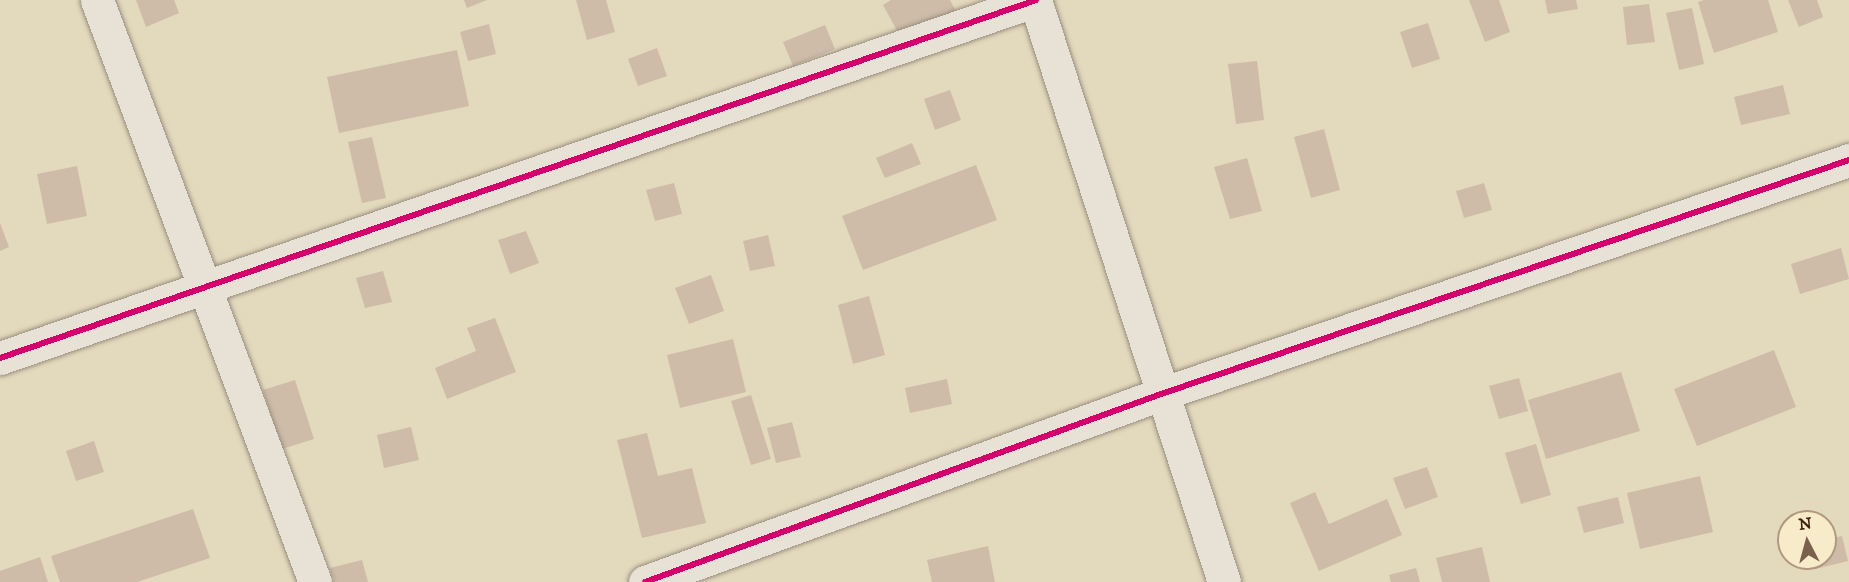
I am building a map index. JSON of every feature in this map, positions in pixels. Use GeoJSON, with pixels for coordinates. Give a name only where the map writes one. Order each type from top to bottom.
{"type":"FeatureCollection","features":[{"type":"Feature","properties":{"kind":"street"},"geometry":{"type":"LineString","coordinates":[[97,0],[315,582]]}},
{"type":"Feature","properties":{"kind":"street"},"geometry":{"type":"LineString","coordinates":[[0,358],[1036,0],[1161,394],[1224,582]]}},
{"type":"Feature","properties":{"kind":"street"},"geometry":{"type":"LineString","coordinates":[[645,582],[1161,394],[1849,160]]}},
{"type":"Feature","properties":{"kind":"building"},"geometry":{"type":"Polygon","coordinates":[[[136,0],[174,0],[179,13],[146,27],[136,0]]]}},
{"type":"Feature","properties":{"kind":"building"},"geometry":{"type":"Polygon","coordinates":[[[464,0],[487,0],[467,8],[464,0]]]}},
{"type":"Feature","properties":{"kind":"building"},"geometry":{"type":"Polygon","coordinates":[[[576,0],[606,0],[615,32],[587,40],[576,0]]]}},
{"type":"Feature","properties":{"kind":"building"},"geometry":{"type":"Polygon","coordinates":[[[891,0],[950,0],[964,26],[911,56],[883,5],[891,0]]]}},
{"type":"Feature","properties":{"kind":"building"},"geometry":{"type":"Polygon","coordinates":[[[1469,0],[1499,0],[1510,32],[1485,42],[1469,0]]]}},
{"type":"Feature","properties":{"kind":"building"},"geometry":{"type":"Polygon","coordinates":[[[1545,0],[1576,0],[1578,9],[1548,14],[1545,0]]]}},
{"type":"Feature","properties":{"kind":"building"},"geometry":{"type":"Polygon","coordinates":[[[1704,0],[1768,0],[1778,32],[1714,53],[1698,2],[1704,0]]]}},
{"type":"Feature","properties":{"kind":"building"},"geometry":{"type":"Polygon","coordinates":[[[1788,0],[1817,0],[1823,17],[1799,27],[1788,0]]]}},
{"type":"Feature","properties":{"kind":"building"},"geometry":{"type":"Polygon","coordinates":[[[1649,4],[1655,42],[1627,45],[1623,7],[1649,4]]]}},
{"type":"Feature","properties":{"kind":"building"},"geometry":{"type":"Polygon","coordinates":[[[1692,8],[1704,64],[1679,70],[1666,13],[1692,8]]]}},
{"type":"Feature","properties":{"kind":"building"},"geometry":{"type":"Polygon","coordinates":[[[1428,23],[1440,59],[1412,68],[1400,32],[1428,23]]]}},
{"type":"Feature","properties":{"kind":"building"},"geometry":{"type":"Polygon","coordinates":[[[489,24],[496,54],[468,61],[460,32],[489,24]]]}},
{"type":"Feature","properties":{"kind":"building"},"geometry":{"type":"Polygon","coordinates":[[[825,25],[835,49],[793,66],[783,42],[825,25]]]}},
{"type":"Feature","properties":{"kind":"building"},"geometry":{"type":"Polygon","coordinates":[[[657,48],[667,76],[638,86],[628,59],[657,48]]]}},
{"type":"Feature","properties":{"kind":"building"},"geometry":{"type":"Polygon","coordinates":[[[457,50],[469,106],[339,133],[327,77],[457,50]]]}},
{"type":"Feature","properties":{"kind":"building"},"geometry":{"type":"Polygon","coordinates":[[[1257,61],[1264,120],[1236,124],[1228,64],[1257,61]]]}},
{"type":"Feature","properties":{"kind":"building"},"geometry":{"type":"Polygon","coordinates":[[[1783,85],[1790,114],[1741,125],[1734,97],[1783,85]]]}},
{"type":"Feature","properties":{"kind":"building"},"geometry":{"type":"Polygon","coordinates":[[[950,90],[961,120],[935,130],[924,99],[950,90]]]}},
{"type":"Feature","properties":{"kind":"building"},"geometry":{"type":"Polygon","coordinates":[[[1324,129],[1340,190],[1311,198],[1294,137],[1324,129]]]}},
{"type":"Feature","properties":{"kind":"building"},"geometry":{"type":"Polygon","coordinates":[[[372,137],[386,198],[362,203],[348,142],[372,137]]]}},
{"type":"Feature","properties":{"kind":"building"},"geometry":{"type":"Polygon","coordinates":[[[912,143],[921,164],[885,178],[876,158],[912,143]]]}},
{"type":"Feature","properties":{"kind":"building"},"geometry":{"type":"Polygon","coordinates":[[[1247,158],[1262,211],[1230,219],[1214,167],[1247,158]]]}},
{"type":"Feature","properties":{"kind":"building"},"geometry":{"type":"Polygon","coordinates":[[[976,165],[997,220],[863,270],[842,216],[976,165]]]}},
{"type":"Feature","properties":{"kind":"building"},"geometry":{"type":"Polygon","coordinates":[[[77,166],[87,216],[47,224],[37,174],[77,166]]]}},
{"type":"Feature","properties":{"kind":"building"},"geometry":{"type":"Polygon","coordinates":[[[674,183],[682,214],[655,221],[646,190],[674,183]]]}},
{"type":"Feature","properties":{"kind":"building"},"geometry":{"type":"Polygon","coordinates":[[[1484,183],[1492,210],[1464,218],[1456,191],[1484,183]]]}},
{"type":"Feature","properties":{"kind":"building"},"geometry":{"type":"Polygon","coordinates":[[[0,223],[9,247],[0,251],[0,223]]]}},
{"type":"Feature","properties":{"kind":"building"},"geometry":{"type":"Polygon","coordinates":[[[526,231],[539,263],[510,274],[498,240],[526,231]]]}},
{"type":"Feature","properties":{"kind":"building"},"geometry":{"type":"Polygon","coordinates":[[[768,235],[775,266],[750,271],[743,241],[768,235]]]}},
{"type":"Feature","properties":{"kind":"building"},"geometry":{"type":"Polygon","coordinates":[[[1841,248],[1849,279],[1800,294],[1791,264],[1841,248]]]}},
{"type":"Feature","properties":{"kind":"building"},"geometry":{"type":"Polygon","coordinates":[[[383,271],[392,302],[365,308],[356,278],[383,271]]]}},
{"type":"Feature","properties":{"kind":"building"},"geometry":{"type":"Polygon","coordinates":[[[711,275],[724,311],[689,324],[675,288],[711,275]]]}},
{"type":"Feature","properties":{"kind":"building"},"geometry":{"type":"Polygon","coordinates":[[[869,296],[885,355],[853,364],[838,305],[869,296]]]}},
{"type":"Feature","properties":{"kind":"building"},"geometry":{"type":"Polygon","coordinates":[[[495,318],[516,372],[447,399],[435,368],[476,351],[467,328],[495,318]]]}},
{"type":"Feature","properties":{"kind":"building"},"geometry":{"type":"Polygon","coordinates":[[[733,339],[746,392],[680,408],[667,355],[733,339]]]}},
{"type":"Feature","properties":{"kind":"building"},"geometry":{"type":"Polygon","coordinates":[[[1774,350],[1796,407],[1697,446],[1674,389],[1774,350]]]}},
{"type":"Feature","properties":{"kind":"building"},"geometry":{"type":"Polygon","coordinates":[[[1621,372],[1640,431],[1546,459],[1528,400],[1621,372]]]}},
{"type":"Feature","properties":{"kind":"building"},"geometry":{"type":"Polygon","coordinates":[[[1519,378],[1528,411],[1499,419],[1489,386],[1519,378]]]}},
{"type":"Feature","properties":{"kind":"building"},"geometry":{"type":"Polygon","coordinates":[[[947,379],[952,404],[910,413],[905,388],[947,379]]]}},
{"type":"Feature","properties":{"kind":"building"},"geometry":{"type":"Polygon","coordinates":[[[295,380],[314,439],[282,449],[263,390],[295,380]]]}},
{"type":"Feature","properties":{"kind":"building"},"geometry":{"type":"Polygon","coordinates":[[[751,395],[771,459],[751,465],[731,401],[751,395]]]}},
{"type":"Feature","properties":{"kind":"building"},"geometry":{"type":"Polygon","coordinates":[[[792,422],[801,457],[776,463],[767,428],[792,422]]]}},
{"type":"Feature","properties":{"kind":"building"},"geometry":{"type":"Polygon","coordinates":[[[411,427],[419,460],[384,468],[377,435],[411,427]]]}},
{"type":"Feature","properties":{"kind":"building"},"geometry":{"type":"Polygon","coordinates":[[[647,433],[658,476],[692,468],[706,523],[642,538],[617,440],[647,433]]]}},
{"type":"Feature","properties":{"kind":"building"},"geometry":{"type":"Polygon","coordinates":[[[94,441],[104,472],[76,481],[66,451],[94,441]]]}},
{"type":"Feature","properties":{"kind":"building"},"geometry":{"type":"Polygon","coordinates":[[[1536,444],[1551,495],[1521,504],[1505,453],[1536,444]]]}},
{"type":"Feature","properties":{"kind":"building"},"geometry":{"type":"Polygon","coordinates":[[[1427,467],[1438,497],[1405,509],[1393,478],[1427,467]]]}},
{"type":"Feature","properties":{"kind":"building"},"geometry":{"type":"Polygon","coordinates":[[[1700,476],[1713,532],[1640,549],[1627,493],[1700,476]]]}},
{"type":"Feature","properties":{"kind":"building"},"geometry":{"type":"Polygon","coordinates":[[[1315,492],[1329,524],[1387,499],[1402,535],[1319,571],[1290,503],[1315,492]]]}},
{"type":"Feature","properties":{"kind":"building"},"geometry":{"type":"Polygon","coordinates":[[[1618,497],[1624,523],[1584,533],[1577,507],[1618,497]]]}},
{"type":"Feature","properties":{"kind":"building"},"geometry":{"type":"Polygon","coordinates":[[[193,509],[210,558],[137,582],[60,582],[51,556],[193,509]]]}},
{"type":"Feature","properties":{"kind":"building"},"geometry":{"type":"Polygon","coordinates":[[[1842,536],[1848,561],[1837,564],[1837,537],[1842,536]]]}},
{"type":"Feature","properties":{"kind":"building"},"geometry":{"type":"Polygon","coordinates":[[[988,546],[995,582],[932,582],[927,560],[988,546]]]}},
{"type":"Feature","properties":{"kind":"building"},"geometry":{"type":"Polygon","coordinates":[[[1482,547],[1490,582],[1442,582],[1436,558],[1482,547]]]}},
{"type":"Feature","properties":{"kind":"building"},"geometry":{"type":"Polygon","coordinates":[[[40,557],[48,582],[0,582],[0,571],[40,557]]]}},
{"type":"Feature","properties":{"kind":"building"},"geometry":{"type":"Polygon","coordinates":[[[362,560],[368,582],[334,582],[330,568],[362,560]]]}},
{"type":"Feature","properties":{"kind":"building"},"geometry":{"type":"Polygon","coordinates":[[[1416,568],[1420,582],[1391,582],[1389,575],[1416,568]]]}},
{"type":"Feature","properties":{"kind":"cycle path"},"geometry":{"type":"LineString","coordinates":[[0,358],[1036,0]]}},
{"type":"Feature","properties":{"kind":"cycle path"},"geometry":{"type":"LineString","coordinates":[[645,582],[1161,394],[1849,160]]}}]}
